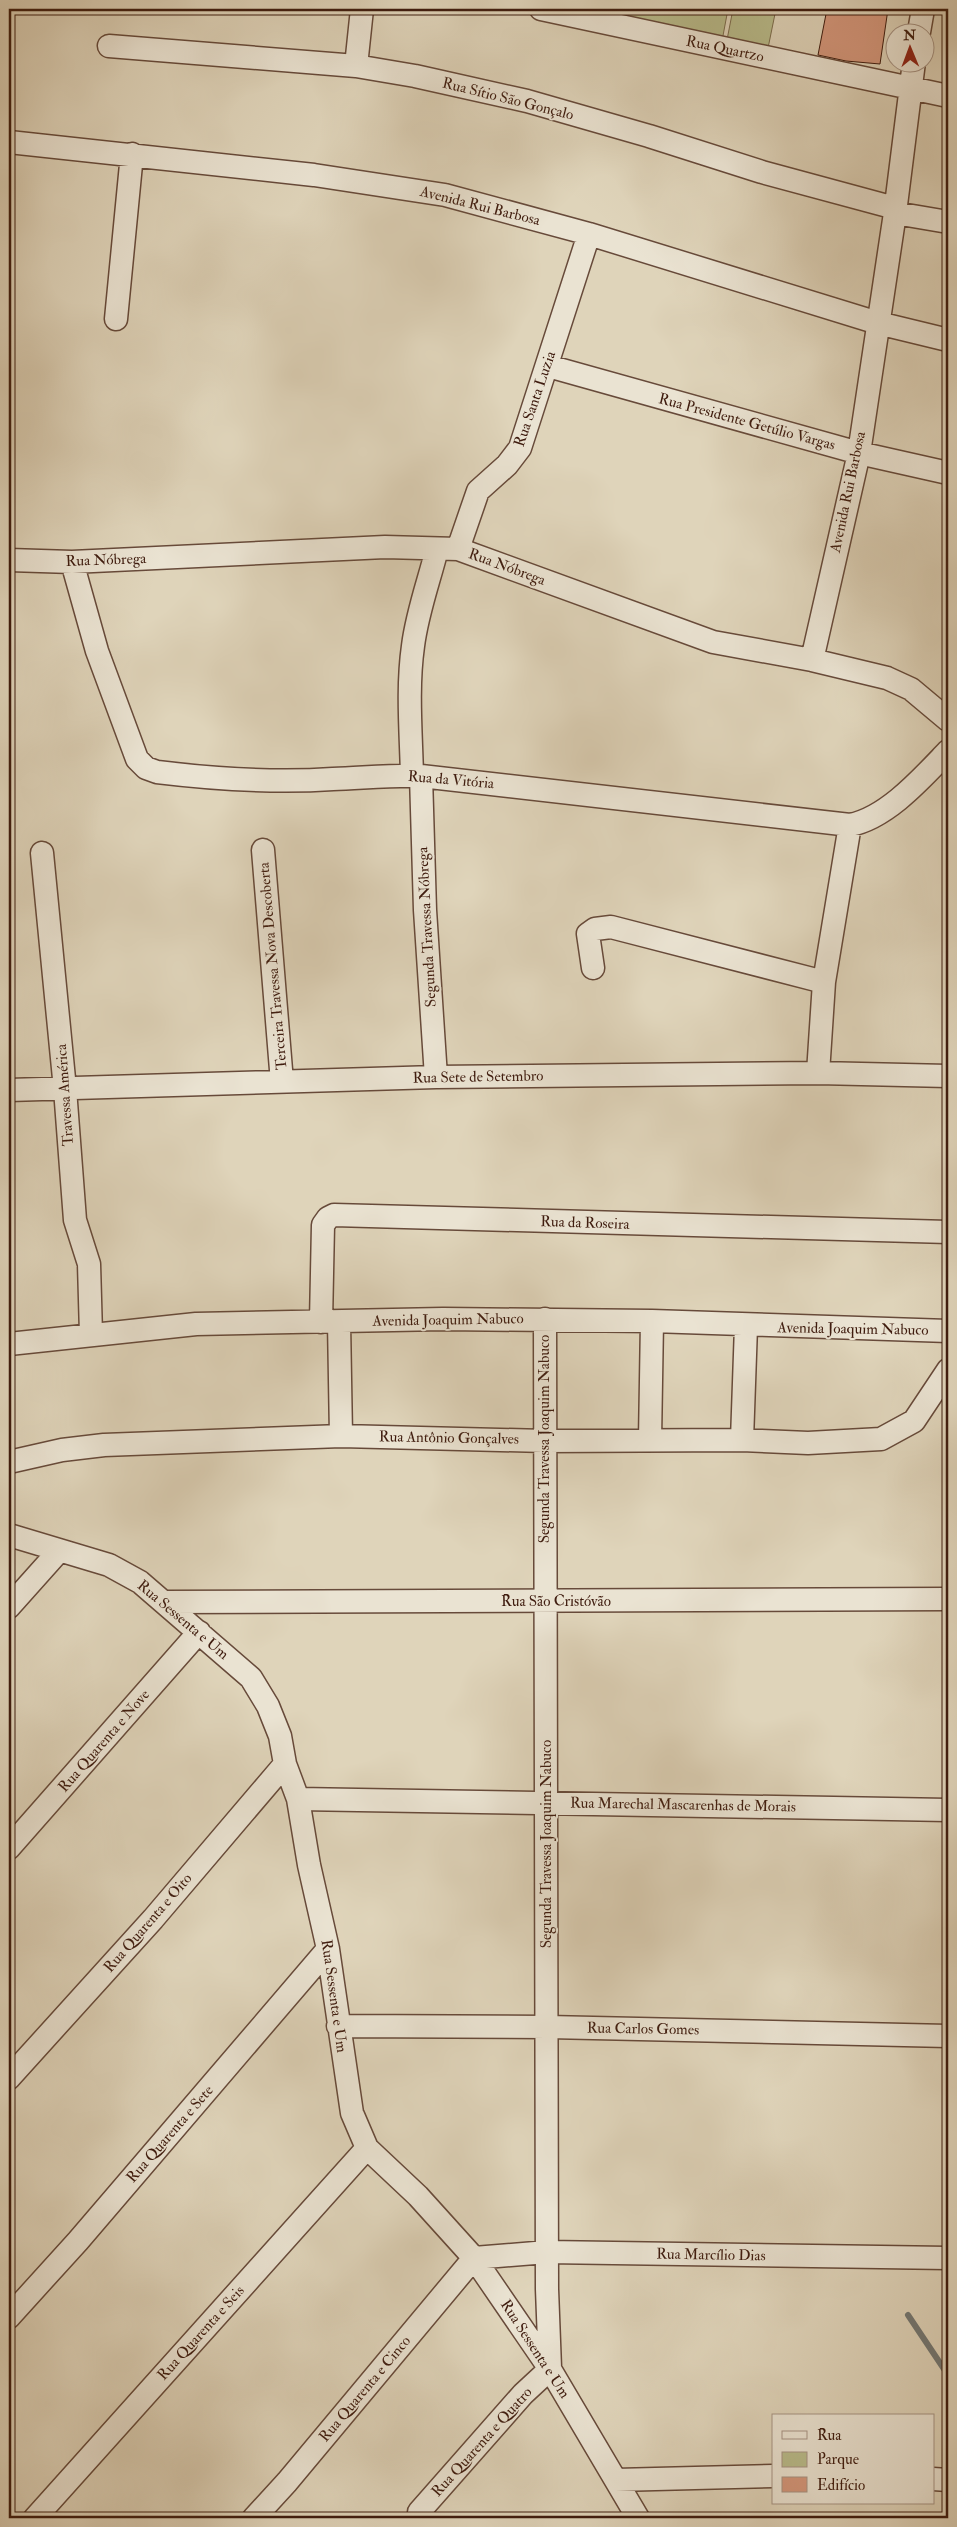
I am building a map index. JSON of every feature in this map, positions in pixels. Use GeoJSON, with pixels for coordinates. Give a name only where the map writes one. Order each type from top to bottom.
{"type":"FeatureCollection","features":[{"type":"Feature","properties":{"kind":"street"},"geometry":{"type":"LineString","coordinates":[[356,66],[362,9]]}},
{"type":"Feature","properties":{"kind":"street","name":"Rua Quartzo"},"geometry":{"type":"LineString","coordinates":[[541,9],[948,96]]}},
{"type":"Feature","properties":{"kind":"street"},"geometry":{"type":"LineString","coordinates":[[921,22],[923,9]]}},
{"type":"Feature","properties":{"kind":"street","name":"Rua Sítio São Gonçalo"},"geometry":{"type":"LineString","coordinates":[[109,46],[356,66],[415,76],[527,101],[649,136],[762,172],[895,210],[948,222]]}},
{"type":"Feature","properties":{"kind":"street","name":"Avenida Rui Barbosa"},"geometry":{"type":"LineString","coordinates":[[812,660],[858,453],[895,210],[913,72]]}},
{"type":"Feature","properties":{"kind":"street","name":"Avenida Rui Barbosa"},"geometry":{"type":"LineString","coordinates":[[9,142],[314,175],[445,194],[589,234],[878,323],[948,340]]}},
{"type":"Feature","properties":{"kind":"street"},"geometry":{"type":"LineString","coordinates":[[116,320],[132,154]]}},
{"type":"Feature","properties":{"kind":"street","name":"Rua Santa Luzia"},"geometry":{"type":"LineString","coordinates":[[447,549],[478,491],[507,465],[520,448],[589,234]]}},
{"type":"Feature","properties":{"kind":"street","name":"Rua Presidente Getúlio Vargas"},"geometry":{"type":"LineString","coordinates":[[548,366],[858,453],[948,473]]}},
{"type":"Feature","properties":{"kind":"street","name":"Rua Nóbrega"},"geometry":{"type":"LineString","coordinates":[[9,560],[72,562],[241,556],[385,547],[447,549],[713,642],[812,660],[887,678],[911,689],[948,720]]}},
{"type":"Feature","properties":{"kind":"street","name":"Segunda Travessa Nóbrega"},"geometry":{"type":"LineString","coordinates":[[436,1077],[417,776],[410,705],[412,647],[447,549]]}},
{"type":"Feature","properties":{"kind":"street","name":"Rua da Vitória"},"geometry":{"type":"LineString","coordinates":[[72,562],[115,703],[137,759],[146,768],[157,772],[251,779],[332,780],[382,775],[417,776],[850,825],[863,823],[879,814],[920,780],[948,751]]}},
{"type":"Feature","properties":{"kind":"street"},"geometry":{"type":"LineString","coordinates":[[818,1072],[824,982],[850,825]]}},
{"type":"Feature","properties":{"kind":"street","name":"Terceira Travessa Nova Descoberta"},"geometry":{"type":"LineString","coordinates":[[263,850],[282,1082]]}},
{"type":"Feature","properties":{"kind":"street","name":"Travessa América"},"geometry":{"type":"LineString","coordinates":[[42,853],[65,1089],[75,1220],[90,1264],[91,1334]]}},
{"type":"Feature","properties":{"kind":"street"},"geometry":{"type":"LineString","coordinates":[[593,968],[588,934],[595,929],[612,927],[824,982]]}},
{"type":"Feature","properties":{"kind":"street","name":"Rua Sete de Setembro"},"geometry":{"type":"LineString","coordinates":[[9,1090],[436,1077],[818,1072],[948,1076]]}},
{"type":"Feature","properties":{"kind":"street","name":"Rua da Roseira"},"geometry":{"type":"LineString","coordinates":[[341,1436],[323,1225],[328,1218],[334,1216],[948,1232]]}},
{"type":"Feature","properties":{"kind":"street","name":"Avenida Joaquim Nabuco"},"geometry":{"type":"LineString","coordinates":[[9,1344],[196,1324],[545,1319],[948,1331]]}},
{"type":"Feature","properties":{"kind":"street","name":"Segunda Travessa Joaquim Nabuco"},"geometry":{"type":"LineString","coordinates":[[545,1319],[544,1601],[548,2028],[547,2252],[550,2369]]}},
{"type":"Feature","properties":{"kind":"street"},"geometry":{"type":"LineString","coordinates":[[650,1440],[652,1321]]}},
{"type":"Feature","properties":{"kind":"street"},"geometry":{"type":"LineString","coordinates":[[742,1440],[746,1326]]}},
{"type":"Feature","properties":{"kind":"street","name":"Rua Antônio Gonçalves"},"geometry":{"type":"LineString","coordinates":[[9,1462],[62,1450],[104,1445],[341,1436],[545,1441],[742,1440],[808,1443],[881,1439],[914,1421],[948,1370]]}},
{"type":"Feature","properties":{"kind":"street","name":"Rua Sessenta e Um"},"geometry":{"type":"LineString","coordinates":[[9,1535],[109,1565],[140,1582],[251,1678],[268,1706],[280,1736],[285,1764],[298,1799],[308,1857],[328,1949],[352,2112],[368,2148],[418,2196],[474,2258],[550,2369],[638,2518]]}},
{"type":"Feature","properties":{"kind":"street"},"geometry":{"type":"LineString","coordinates":[[9,1607],[59,1551]]}},
{"type":"Feature","properties":{"kind":"street","name":"Rua São Cristóvão"},"geometry":{"type":"LineString","coordinates":[[164,1602],[948,1599]]}},
{"type":"Feature","properties":{"kind":"street","name":"Rua Quarenta e Nove"},"geometry":{"type":"LineString","coordinates":[[9,1848],[199,1632]]}},
{"type":"Feature","properties":{"kind":"street","name":"Rua Quarenta e Oito"},"geometry":{"type":"LineString","coordinates":[[9,2078],[152,1919],[285,1764]]}},
{"type":"Feature","properties":{"kind":"street","name":"Rua Marechal Mascarenhas de Morais"},"geometry":{"type":"LineString","coordinates":[[298,1799],[948,1810]]}},
{"type":"Feature","properties":{"kind":"street","name":"Rua Quarenta e Sete"},"geometry":{"type":"LineString","coordinates":[[9,2317],[78,2241],[328,1949]]}},
{"type":"Feature","properties":{"kind":"street","name":"Rua Carlos Gomes"},"geometry":{"type":"LineString","coordinates":[[338,2026],[948,2036]]}},
{"type":"Feature","properties":{"kind":"street","name":"Rua Quarenta e Seis"},"geometry":{"type":"LineString","coordinates":[[35,2518],[368,2148]]}},
{"type":"Feature","properties":{"kind":"street","name":"Rua Marcílio Dias"},"geometry":{"type":"LineString","coordinates":[[474,2258],[547,2252],[948,2258]]}},
{"type":"Feature","properties":{"kind":"street","name":"Rua Quarenta e Cinco"},"geometry":{"type":"LineString","coordinates":[[254,2518],[287,2482],[474,2258]]}},
{"type":"Feature","properties":{"kind":"street","name":"Rua Quarenta e Quatro"},"geometry":{"type":"LineString","coordinates":[[419,2518],[419,2512],[432,2497],[523,2394],[550,2369]]}},
{"type":"Feature","properties":{"kind":"street"},"geometry":{"type":"LineString","coordinates":[[616,2480],[772,2476]]}},
{"type":"Feature","properties":{"kind":"street"},"geometry":{"type":"LineString","coordinates":[[934,2479],[948,2480]]}},
{"type":"Feature","properties":{"kind":"green space"},"geometry":{"type":"Polygon","coordinates":[[[614,9],[728,9],[722,41],[613,17],[614,9]]]}},
{"type":"Feature","properties":{"kind":"green space"},"geometry":{"type":"Polygon","coordinates":[[[733,9],[776,9],[767,53],[726,45],[733,9]]]}},
{"type":"Feature","properties":{"kind":"building"},"geometry":{"type":"Polygon","coordinates":[[[827,9],[888,9],[886,22],[884,22],[880,64],[846,61],[818,55],[827,9]]]}},
{"type":"Feature","properties":{"kind":"waterway"},"geometry":{"type":"LineString","coordinates":[[908,2315],[948,2375]]}}]}
